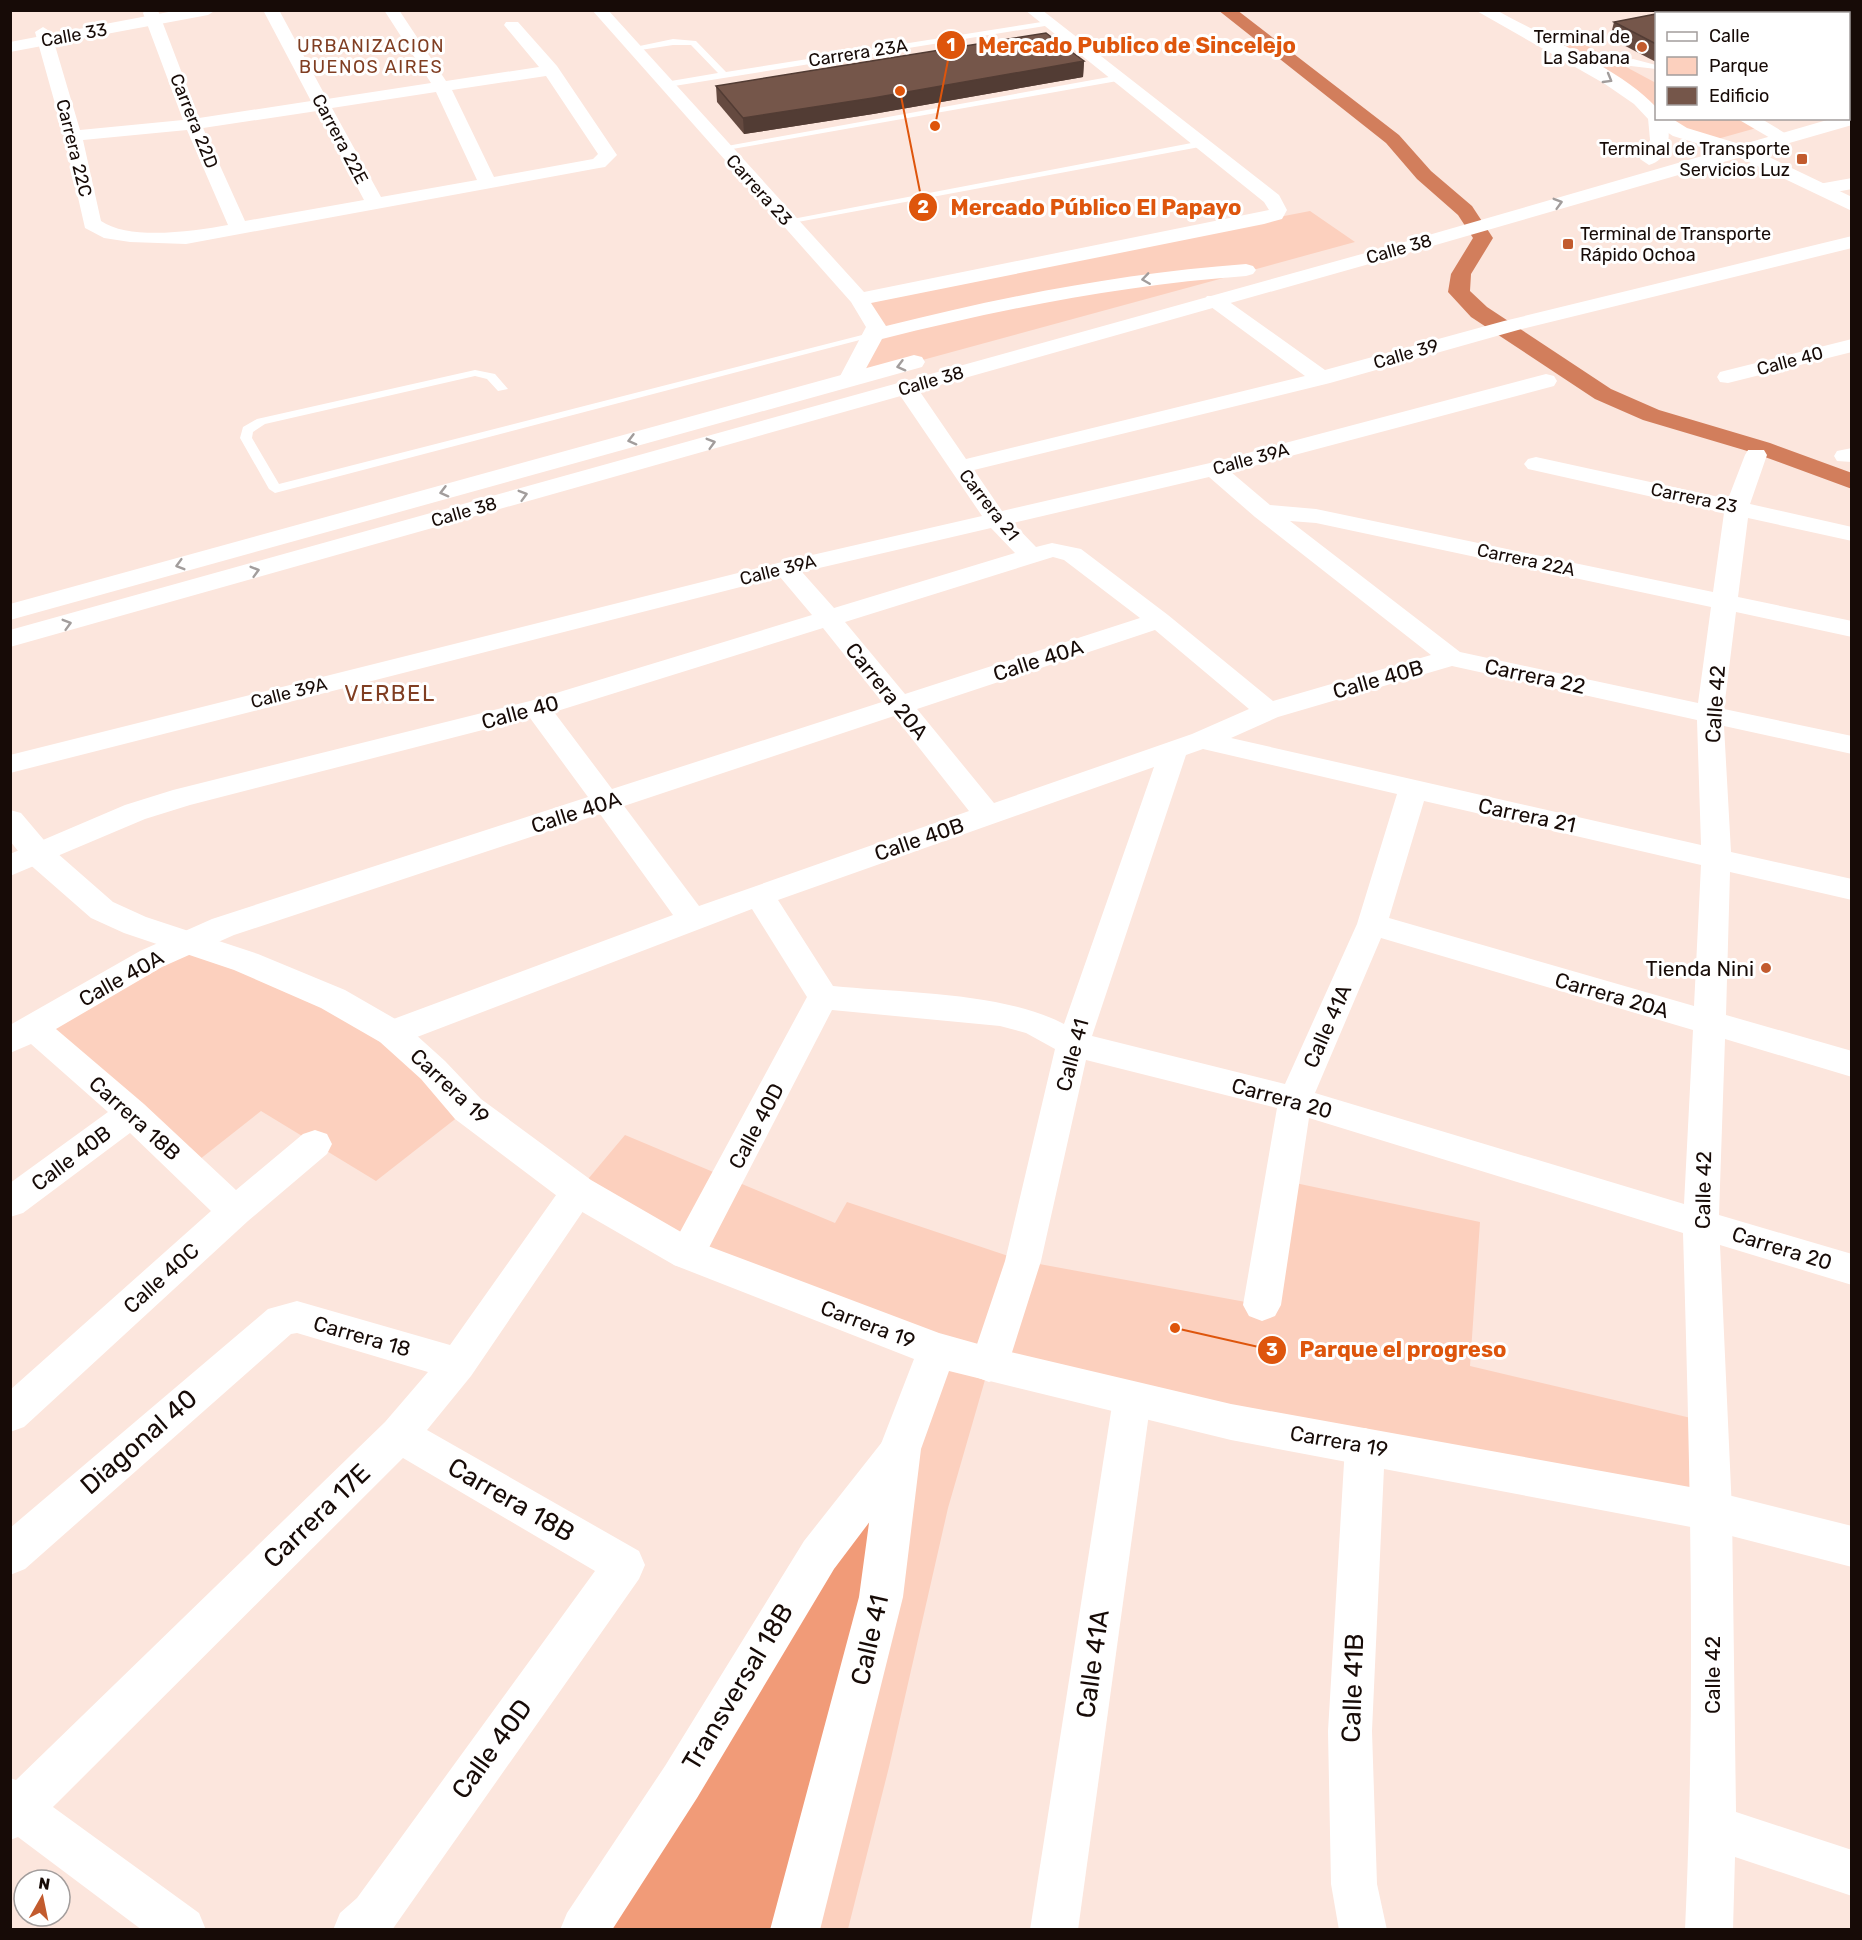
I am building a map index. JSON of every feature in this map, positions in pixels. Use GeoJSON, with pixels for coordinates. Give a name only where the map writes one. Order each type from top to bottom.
{"type":"FeatureCollection","features":[{"type":"Feature","properties":{"kind":"main road","name":"Calle 33"},"geometry":{"type":"LineString","coordinates":[[10,38],[44,36],[156,15],[208,10]]}},
{"type":"Feature","properties":{"kind":"main road"},"geometry":{"type":"LineString","coordinates":[[1483,10],[1611,80],[1640,100],[1655,116]]}},
{"type":"Feature","properties":{"kind":"main road","name":"Calle 33"},"geometry":{"type":"LineString","coordinates":[[10,47],[44,36]]}},
{"type":"Feature","properties":{"kind":"main road"},"geometry":{"type":"LineString","coordinates":[[1601,54],[1655,82]]}},
{"type":"Feature","properties":{"kind":"main road"},"geometry":{"type":"LineString","coordinates":[[1649,159],[1655,153],[1660,137],[1661,130],[1658,120]]}},
{"type":"Feature","properties":{"kind":"main road"},"geometry":{"type":"LineString","coordinates":[[1660,120],[1680,132],[1739,150],[1851,205]]}},
{"type":"Feature","properties":{"kind":"main road","name":"Calle 38"},"geometry":{"type":"LineString","coordinates":[[1121,305],[1444,218],[1710,141],[1753,123],[1775,120]]}},
{"type":"Feature","properties":{"kind":"main road","name":"Calle 38"},"geometry":{"type":"LineString","coordinates":[[10,639],[906,388],[1847,120]]}},
{"type":"Feature","properties":{"kind":"main road"},"geometry":{"type":"LineString","coordinates":[[1753,123],[1784,138]]}},
{"type":"Feature","properties":{"kind":"main road","name":"Calle 38"},"geometry":{"type":"LineString","coordinates":[[10,612],[940,355]]}},
{"type":"Feature","properties":{"kind":"main road","name":"Carrera 19"},"geometry":{"type":"LineString","coordinates":[[10,820],[24,860],[102,910],[185,943],[246,962],[291,980],[333,999],[392,1034],[433,1070],[468,1109],[578,1191],[687,1254],[937,1350],[989,1365],[1231,1422],[1712,1511],[1851,1547]]}},
{"type":"Feature","properties":{"kind":"main road","name":"Calle 41"},"geometry":{"type":"LineString","coordinates":[[795,1929],[881,1598],[900,1449],[937,1350]]}},
{"type":"Feature","properties":{"kind":"street","name":"Carrera 22E"},"geometry":{"type":"LineString","coordinates":[[271,10],[376,205]]}},
{"type":"Feature","properties":{"kind":"street"},"geometry":{"type":"LineString","coordinates":[[391,10],[442,87],[488,184]]}},
{"type":"Feature","properties":{"kind":"street","name":"Carrera 23"},"geometry":{"type":"LineString","coordinates":[[599,10],[668,84],[721,148],[859,299],[873,320],[874,335]]}},
{"type":"Feature","properties":{"kind":"street"},"geometry":{"type":"LineString","coordinates":[[859,299],[1264,218],[1275,214],[1278,210],[1278,205],[1272,199],[1032,10]]}},
{"type":"Feature","properties":{"kind":"street","name":"Carrera 22D"},"geometry":{"type":"LineString","coordinates":[[156,15],[193,124],[239,229]]}},
{"type":"Feature","properties":{"kind":"street"},"geometry":{"type":"LineString","coordinates":[[239,229],[599,163],[608,155],[551,70],[512,25]]}},
{"type":"Feature","properties":{"kind":"street","name":"Carrera 22C"},"geometry":{"type":"LineString","coordinates":[[44,36],[72,136],[92,224],[104,232],[130,236],[186,238],[239,229]]}},
{"type":"Feature","properties":{"kind":"street"},"geometry":{"type":"LineString","coordinates":[[72,136],[193,124],[551,70]]}},
{"type":"Feature","properties":{"kind":"street"},"geometry":{"type":"LineString","coordinates":[[1820,189],[1851,183]]}},
{"type":"Feature","properties":{"kind":"street","name":"Calle 39"},"geometry":{"type":"LineString","coordinates":[[960,467],[1322,378],[1501,327],[1851,242]]}},
{"type":"Feature","properties":{"kind":"street"},"geometry":{"type":"LineString","coordinates":[[849,380],[874,335],[971,311],[1122,283],[1186,274],[1246,270]]}},
{"type":"Feature","properties":{"kind":"street"},"geometry":{"type":"LineString","coordinates":[[859,299],[921,310],[971,311]]}},
{"type":"Feature","properties":{"kind":"street"},"geometry":{"type":"LineString","coordinates":[[1214,300],[1322,378]]}},
{"type":"Feature","properties":{"kind":"street","name":"Calle 40"},"geometry":{"type":"LineString","coordinates":[[1728,377],[1851,345]]}},
{"type":"Feature","properties":{"kind":"street","name":"Calle 39A"},"geometry":{"type":"LineString","coordinates":[[10,764],[786,568],[1214,468],[1546,381]]}},
{"type":"Feature","properties":{"kind":"street","name":"Carrera 21"},"geometry":{"type":"LineString","coordinates":[[906,388],[996,519],[1031,556],[1052,550],[1072,554],[1159,620],[1268,711]]}},
{"type":"Feature","properties":{"kind":"street","name":"Calle 42"},"geometry":{"type":"LineString","coordinates":[[1709,1929],[1713,1827],[1712,1511],[1701,1222],[1716,857],[1710,714],[1737,507],[1756,455]]}},
{"type":"Feature","properties":{"kind":"street","name":"Carrera 23"},"geometry":{"type":"LineString","coordinates":[[1536,464],[1851,534]]}},
{"type":"Feature","properties":{"kind":"street"},"geometry":{"type":"LineString","coordinates":[[1214,468],[1263,512]]}},
{"type":"Feature","properties":{"kind":"street","name":"Carrera 22A"},"geometry":{"type":"LineString","coordinates":[[1263,512],[1316,516],[1851,629]]}},
{"type":"Feature","properties":{"kind":"street","name":"Carrera 22"},"geometry":{"type":"LineString","coordinates":[[1263,512],[1451,658],[1851,745]]}},
{"type":"Feature","properties":{"kind":"street","name":"Calle 40"},"geometry":{"type":"LineString","coordinates":[[24,860],[135,812],[183,797],[537,708],[1031,556]]}},
{"type":"Feature","properties":{"kind":"street","name":"Carrera 20A"},"geometry":{"type":"LineString","coordinates":[[786,568],[988,815]]}},
{"type":"Feature","properties":{"kind":"street","name":"Calle 40A"},"geometry":{"type":"LineString","coordinates":[[22,1035],[118,977],[185,943],[260,914],[1159,620]]}},
{"type":"Feature","properties":{"kind":"street","name":"Calle 40B"},"geometry":{"type":"LineString","coordinates":[[392,1034],[759,895],[1188,745],[1268,711],[1451,658]]}},
{"type":"Feature","properties":{"kind":"street"},"geometry":{"type":"LineString","coordinates":[[537,708],[693,920]]}},
{"type":"Feature","properties":{"kind":"street","name":"Carrera 21"},"geometry":{"type":"LineString","coordinates":[[1188,745],[1413,790],[1716,857],[1851,890]]}},
{"type":"Feature","properties":{"kind":"street","name":"Calle 41"},"geometry":{"type":"LineString","coordinates":[[989,1365],[1023,1261],[1072,1044],[1188,745]]}},
{"type":"Feature","properties":{"kind":"street","name":"Calle 41A"},"geometry":{"type":"LineString","coordinates":[[1262,1305],[1295,1100],[1372,924],[1413,790]]}},
{"type":"Feature","properties":{"kind":"street"},"geometry":{"type":"LineString","coordinates":[[759,895],[823,997]]}},
{"type":"Feature","properties":{"kind":"street","name":"Carrera 20A"},"geometry":{"type":"LineString","coordinates":[[1372,924],[1851,1064]]}},
{"type":"Feature","properties":{"kind":"street","name":"Carrera 20"},"geometry":{"type":"LineString","coordinates":[[823,997],[1000,1014],[1036,1024],[1072,1044],[1295,1100],[1851,1269]]}},
{"type":"Feature","properties":{"kind":"street","name":"Calle 40D"},"geometry":{"type":"LineString","coordinates":[[687,1254],[823,997]]}},
{"type":"Feature","properties":{"kind":"street","name":"Carrera 18B"},"geometry":{"type":"LineString","coordinates":[[22,1035],[132,1113],[235,1210]]}},
{"type":"Feature","properties":{"kind":"street","name":"Calle 40B"},"geometry":{"type":"LineString","coordinates":[[10,1203],[132,1113]]}},
{"type":"Feature","properties":{"kind":"street","name":"Calle 40C"},"geometry":{"type":"LineString","coordinates":[[10,1415],[235,1210],[315,1144]]}},
{"type":"Feature","properties":{"kind":"street","name":"Carrera 17E"},"geometry":{"type":"LineString","coordinates":[[182,1929],[13,1809],[399,1435],[458,1364],[578,1191]]}},
{"type":"Feature","properties":{"kind":"street","name":"Carrera 18"},"geometry":{"type":"LineString","coordinates":[[268,1328],[281,1320],[297,1317],[458,1364]]}},
{"type":"Feature","properties":{"kind":"street","name":"Diagonal 40"},"geometry":{"type":"LineString","coordinates":[[10,1555],[268,1328]]}},
{"type":"Feature","properties":{"kind":"street","name":"Calle 41A"},"geometry":{"type":"LineString","coordinates":[[1054,1929],[1132,1399]]}},
{"type":"Feature","properties":{"kind":"street","name":"Carrera 18B"},"geometry":{"type":"LineString","coordinates":[[399,1435],[624,1565]]}},
{"type":"Feature","properties":{"kind":"street","name":"Calle 41B"},"geometry":{"type":"LineString","coordinates":[[1363,1929],[1354,1884],[1350,1731],[1365,1446]]}},
{"type":"Feature","properties":{"kind":"street","name":"Transversal 18B"},"geometry":{"type":"LineString","coordinates":[[584,1929],[681,1782],[758,1651],[819,1555],[900,1449]]}},
{"type":"Feature","properties":{"kind":"street","name":"Calle 40D"},"geometry":{"type":"LineString","coordinates":[[357,1929],[374,1915],[624,1565]]}},
{"type":"Feature","properties":{"kind":"street"},"geometry":{"type":"LineString","coordinates":[[1713,1827],[1851,1873]]}},
{"type":"Feature","properties":{"kind":"lane","name":"Carrera 23A"},"geometry":{"type":"LineString","coordinates":[[668,84],[1048,23]]}},
{"type":"Feature","properties":{"kind":"lane"},"geometry":{"type":"LineString","coordinates":[[634,48],[673,42],[693,43],[723,74]]}},
{"type":"Feature","properties":{"kind":"lane"},"geometry":{"type":"LineString","coordinates":[[1618,64],[1633,62],[1655,67]]}},
{"type":"Feature","properties":{"kind":"lane"},"geometry":{"type":"LineString","coordinates":[[721,148],[1120,78]]}},
{"type":"Feature","properties":{"kind":"lane"},"geometry":{"type":"LineString","coordinates":[[787,220],[1202,144]]}},
{"type":"Feature","properties":{"kind":"lane"},"geometry":{"type":"LineString","coordinates":[[502,389],[496,379],[488,374],[475,373],[261,422],[247,430],[246,438],[275,489],[874,335]]}},
{"type":"Feature","properties":{"kind":"green space"},"geometry":{"type":"Polygon","coordinates":[[[1576,40],[1655,82],[1655,116],[1640,100],[1546,46],[1576,40]]]}},
{"type":"Feature","properties":{"kind":"green space"},"geometry":{"type":"Polygon","coordinates":[[[1661,120],[1742,120],[1760,127],[1703,143],[1661,120]]]}},
{"type":"Feature","properties":{"kind":"green space"},"geometry":{"type":"Polygon","coordinates":[[[1310,211],[1355,242],[849,380],[874,336],[859,299],[1310,211]]]}},
{"type":"Feature","properties":{"kind":"green space"},"geometry":{"type":"Polygon","coordinates":[[[185,943],[333,999],[468,1109],[376,1181],[261,1111],[190,1167],[33,1028],[185,943]]]}},
{"type":"Feature","properties":{"kind":"green space"},"geometry":{"type":"Polygon","coordinates":[[[625,1135],[835,1223],[847,1202],[1023,1261],[1262,1305],[1281,1180],[1480,1222],[1470,1366],[1708,1422],[1712,1511],[989,1366],[948,1508],[889,1767],[848,1929],[795,1929],[937,1350],[578,1191],[625,1135]]]}},
{"type":"Feature","properties":{"kind":"shaded area"},"geometry":{"type":"Polygon","coordinates":[[[900,1449],[795,1929],[584,1930],[900,1449]]]}},
{"type":"Feature","properties":{"kind":"building"},"geometry":{"type":"Polygon","coordinates":[[[1655,14],[1655,43],[1614,22],[1655,14]]]}},
{"type":"Feature","properties":{"kind":"building"},"geometry":{"type":"Polygon","coordinates":[[[1046,33],[1084,61],[743,118],[716,86],[1046,33]]]}},
{"type":"Feature","properties":{"kind":"waterway"},"geometry":{"type":"LineString","coordinates":[[1226,10],[1387,134],[1424,175],[1472,218],[1483,238],[1461,274],[1459,292],[1479,312],[1603,394],[1651,415],[1762,448],[1852,482]]}},
{"type":"Feature","properties":{"kind":"place","name":"Terminal de La Sabana"},"geometry":{"type":"Point","coordinates":[1642,47]}},
{"type":"Feature","properties":{"kind":"place","name":"Mercado Público El Papayo"},"geometry":{"type":"Point","coordinates":[900,91]}},
{"type":"Feature","properties":{"kind":"place","name":"Mercado Publico de Sincelejo"},"geometry":{"type":"Point","coordinates":[935,126]}},
{"type":"Feature","properties":{"kind":"place","name":"Terminal de Transporte Servicios Luz"},"geometry":{"type":"Point","coordinates":[1802,159]}},
{"type":"Feature","properties":{"kind":"place","name":"Terminal de Transporte Rápido Ochoa"},"geometry":{"type":"Point","coordinates":[1568,244]}},
{"type":"Feature","properties":{"kind":"place","name":"Tienda Nini"},"geometry":{"type":"Point","coordinates":[1766,968]}},
{"type":"Feature","properties":{"kind":"place","name":"Parque el progreso"},"geometry":{"type":"Point","coordinates":[1175,1328]}},
{"type":"Feature","properties":{"kind":"district","name":"URBANIZACION BUENOS AIRES"},"geometry":{"type":"Point","coordinates":[371,56]}},
{"type":"Feature","properties":{"kind":"district","name":"VERBEL"},"geometry":{"type":"Point","coordinates":[390,693]}}]}
